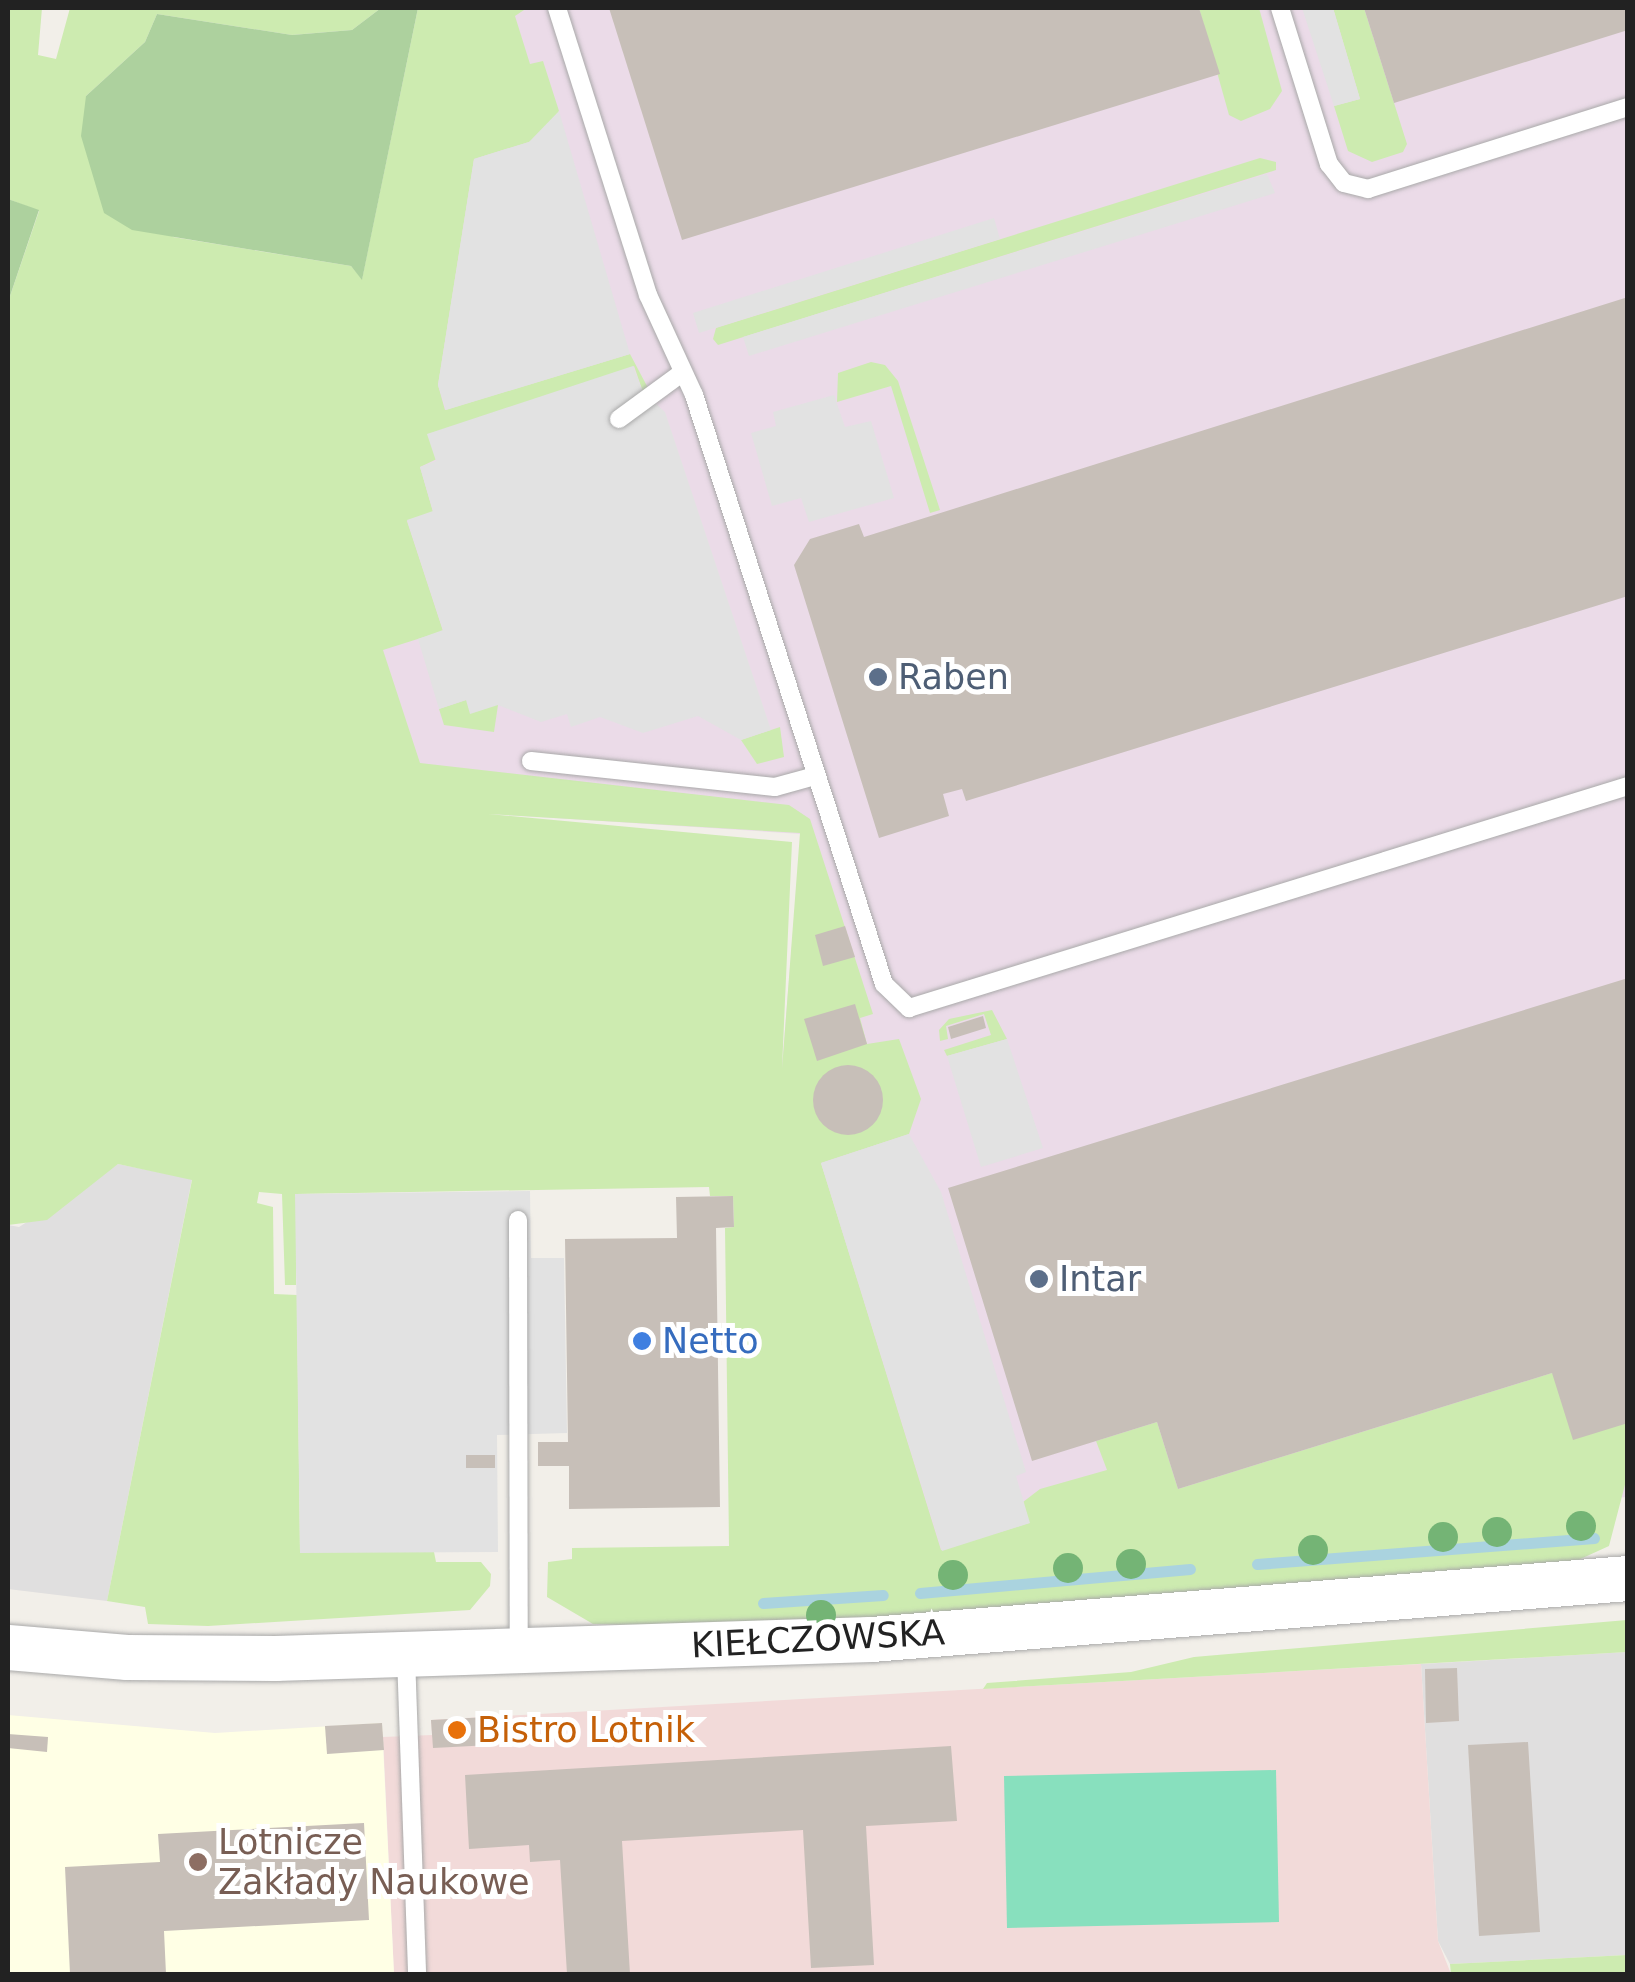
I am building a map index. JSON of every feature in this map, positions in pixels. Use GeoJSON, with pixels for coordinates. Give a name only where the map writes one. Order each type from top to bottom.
{"type":"FeatureCollection","features":[{"type":"Feature","properties":{"kind":"street","name":"KIEŁCZOWSKA"},"geometry":{"type":"LineString","coordinates":[[8,1647],[145,1658],[406,1656],[870,1639],[1628,1578]]}},
{"type":"Feature","properties":{"kind":"lane"},"geometry":{"type":"LineString","coordinates":[[556,8],[648,295],[683,372],[884,984],[909,1008],[1628,786]]}},
{"type":"Feature","properties":{"kind":"lane"},"geometry":{"type":"LineString","coordinates":[[1280,8],[1329,164],[1344,183],[1368,189],[1628,107]]}},
{"type":"Feature","properties":{"kind":"lane"},"geometry":{"type":"LineString","coordinates":[[620,419],[683,372]]}},
{"type":"Feature","properties":{"kind":"lane"},"geometry":{"type":"LineString","coordinates":[[531,761],[775,788],[815,776]]}},
{"type":"Feature","properties":{"kind":"lane"},"geometry":{"type":"LineString","coordinates":[[518,1220],[519,1653]]}},
{"type":"Feature","properties":{"kind":"lane"},"geometry":{"type":"LineString","coordinates":[[406,1656],[417,1974]]}},
{"type":"Feature","properties":{"kind":"shaded area"},"geometry":{"type":"Polygon","coordinates":[[[456,8],[1627,8],[1627,1497],[741,1566],[801,834],[432,810],[306,780],[456,8]]]}},
{"type":"Feature","properties":{"kind":"shaded area"},"geometry":{"type":"Polygon","coordinates":[[[1302,8],[1333,8],[1360,99],[1334,106],[1302,8]]]}},
{"type":"Feature","properties":{"kind":"shaded area"},"geometry":{"type":"Polygon","coordinates":[[[559,111],[630,354],[446,410],[438,385],[474,159],[529,142],[559,111]]]}},
{"type":"Feature","properties":{"kind":"shaded area"},"geometry":{"type":"Polygon","coordinates":[[[1267,174],[1275,193],[749,356],[743,337],[1267,174]]]}},
{"type":"Feature","properties":{"kind":"shaded area"},"geometry":{"type":"Polygon","coordinates":[[[994,218],[1000,239],[699,333],[693,313],[994,218]]]}},
{"type":"Feature","properties":{"kind":"shaded area"},"geometry":{"type":"Polygon","coordinates":[[[633,366],[643,392],[665,412],[771,730],[741,740],[698,716],[643,733],[600,717],[571,727],[567,714],[541,722],[498,705],[470,714],[466,700],[439,709],[418,639],[443,630],[407,520],[433,511],[420,467],[436,461],[427,434],[633,366]]]}},
{"type":"Feature","properties":{"kind":"shaded area"},"geometry":{"type":"Polygon","coordinates":[[[834,395],[845,427],[871,421],[894,498],[809,522],[801,498],[772,506],[751,433],[776,426],[773,412],[834,395]]]}},
{"type":"Feature","properties":{"kind":"shaded area"},"geometry":{"type":"Polygon","coordinates":[[[1007,1039],[1043,1148],[981,1167],[947,1056],[1007,1039]]]}},
{"type":"Feature","properties":{"kind":"shaded area"},"geometry":{"type":"Polygon","coordinates":[[[909,1134],[941,1192],[1026,1472],[1016,1476],[1030,1523],[942,1551],[821,1163],[909,1134]]]}},
{"type":"Feature","properties":{"kind":"shaded area"},"geometry":{"type":"Polygon","coordinates":[[[118,1164],[192,1179],[107,1601],[8,1589],[8,1225],[19,1227],[118,1164]]]}},
{"type":"Feature","properties":{"kind":"shaded area"},"geometry":{"type":"Polygon","coordinates":[[[530,1191],[531,1258],[564,1258],[567,1433],[497,1435],[498,1552],[300,1553],[295,1194],[530,1191]]]}},
{"type":"Feature","properties":{"kind":"shaded area"},"geometry":{"type":"Polygon","coordinates":[[[1627,1652],[1627,1955],[1450,1964],[1438,1941],[1421,1664],[1627,1652]]]}},
{"type":"Feature","properties":{"kind":"shaded area","name":"Lotnicze Zakłady Naukowe"},"geometry":{"type":"Polygon","coordinates":[[[1421,1664],[1438,1941],[1451,1974],[394,1974],[383,1737],[432,1735],[431,1720],[1421,1664]]]}},
{"type":"Feature","properties":{"kind":"shaded area","name":"Lotnicze Zakłady Naukowe"},"geometry":{"type":"Polygon","coordinates":[[[8,1715],[215,1733],[382,1723],[394,1974],[8,1974],[8,1715]]]}},
{"type":"Feature","properties":{"kind":"green space"},"geometry":{"type":"Polygon","coordinates":[[[8,8],[42,8],[38,55],[56,59],[70,8],[381,8],[352,30],[292,35],[157,14],[145,42],[86,96],[173,237],[351,266],[362,279],[418,8],[527,8],[515,16],[530,64],[543,61],[559,111],[549,129],[529,142],[474,159],[438,385],[445,410],[630,354],[648,388],[643,392],[634,366],[420,467],[433,512],[407,521],[443,631],[383,650],[420,763],[789,805],[810,819],[873,1014],[860,1018],[867,1044],[899,1039],[921,1099],[909,1134],[821,1163],[941,1550],[1029,1523],[1023,1502],[1040,1489],[1107,1470],[1096,1441],[1157,1422],[1178,1489],[1552,1373],[1627,1423],[1627,1477],[1609,1546],[1576,1561],[780,1628],[593,1624],[547,1597],[548,1562],[572,1559],[572,1548],[729,1546],[725,1228],[734,1227],[733,1196],[710,1196],[709,1187],[296,1194],[296,1285],[285,1285],[282,1194],[259,1192],[257,1203],[273,1207],[274,1294],[297,1295],[300,1552],[434,1552],[436,1562],[481,1562],[491,1574],[490,1586],[470,1610],[208,1626],[148,1624],[145,1607],[107,1601],[192,1180],[118,1164],[47,1220],[8,1225],[8,302],[39,211],[8,199],[8,8]],[[488,814],[792,842],[782,1069],[800,833],[488,814]]]}},
{"type":"Feature","properties":{"kind":"green space"},"geometry":{"type":"Polygon","coordinates":[[[381,8],[418,8],[362,280],[351,266],[132,230],[104,213],[81,136],[86,96],[145,42],[157,14],[292,35],[352,30],[381,8]]]}},
{"type":"Feature","properties":{"kind":"green space"},"geometry":{"type":"Polygon","coordinates":[[[1199,8],[1259,8],[1282,91],[1270,109],[1241,121],[1229,115],[1199,8]]]}},
{"type":"Feature","properties":{"kind":"green space"},"geometry":{"type":"Polygon","coordinates":[[[1333,8],[1364,8],[1407,144],[1403,152],[1372,162],[1348,151],[1334,106],[1360,99],[1333,8]]]}},
{"type":"Feature","properties":{"kind":"green space"},"geometry":{"type":"Polygon","coordinates":[[[1260,158],[1276,162],[1276,170],[718,345],[713,339],[716,328],[1260,158]]]}},
{"type":"Feature","properties":{"kind":"green space"},"geometry":{"type":"Polygon","coordinates":[[[8,199],[39,210],[8,302],[8,199]]]}},
{"type":"Feature","properties":{"kind":"green space"},"geometry":{"type":"Polygon","coordinates":[[[871,362],[885,365],[898,381],[940,510],[930,513],[891,386],[837,402],[838,373],[871,362]]]}},
{"type":"Feature","properties":{"kind":"green space"},"geometry":{"type":"Polygon","coordinates":[[[466,700],[498,705],[494,732],[444,725],[439,709],[466,700]]]}},
{"type":"Feature","properties":{"kind":"green space"},"geometry":{"type":"Polygon","coordinates":[[[780,727],[784,757],[757,764],[741,740],[780,727]]]}},
{"type":"Feature","properties":{"kind":"green space"},"geometry":{"type":"Polygon","coordinates":[[[992,1010],[1007,1039],[947,1056],[944,1050],[991,1035],[984,1014],[946,1026],[948,1039],[940,1041],[939,1030],[949,1019],[992,1010]]]}},
{"type":"Feature","properties":{"kind":"green space"},"geometry":{"type":"Polygon","coordinates":[[[1627,1620],[1627,1652],[983,1689],[987,1683],[1131,1672],[1194,1657],[1627,1620]]]}},
{"type":"Feature","properties":{"kind":"green space"},"geometry":{"type":"Polygon","coordinates":[[[1276,1770],[1279,1922],[1007,1928],[1004,1776],[1276,1770]]]}},
{"type":"Feature","properties":{"kind":"green space"},"geometry":{"type":"Polygon","coordinates":[[[1627,1955],[1627,1974],[1451,1974],[1450,1964],[1627,1955]]]}},
{"type":"Feature","properties":{"kind":"building"},"geometry":{"type":"Polygon","coordinates":[[[609,8],[1199,8],[1220,74],[682,240],[609,8]]]}},
{"type":"Feature","properties":{"kind":"building"},"geometry":{"type":"Polygon","coordinates":[[[1364,8],[1628,8],[1628,30],[1394,103],[1364,8]]]}},
{"type":"Feature","properties":{"kind":"building"},"geometry":{"type":"Polygon","coordinates":[[[1628,297],[1628,596],[966,801],[962,789],[943,794],[949,816],[879,838],[794,565],[810,539],[859,524],[864,537],[1628,297]]]}},
{"type":"Feature","properties":{"kind":"building"},"geometry":{"type":"Polygon","coordinates":[[[845,926],[855,957],[823,966],[815,935],[845,926]]]}},
{"type":"Feature","properties":{"kind":"building"},"geometry":{"type":"Polygon","coordinates":[[[1628,978],[1628,1423],[1573,1440],[1552,1373],[1178,1489],[1157,1422],[1032,1461],[948,1188],[1628,978]]]}},
{"type":"Feature","properties":{"kind":"building"},"geometry":{"type":"Polygon","coordinates":[[[855,1004],[867,1044],[817,1061],[804,1019],[855,1004]]]}},
{"type":"Feature","properties":{"kind":"building"},"geometry":{"type":"Polygon","coordinates":[[[983,1016],[986,1028],[951,1039],[948,1027],[983,1016]]]}},
{"type":"Feature","properties":{"kind":"building"},"geometry":{"type":"Polygon","coordinates":[[[848,1065],[872,1076],[883,1100],[872,1124],[848,1135],[824,1124],[813,1100],[824,1076],[848,1065]]]}},
{"type":"Feature","properties":{"kind":"building","name":"Netto"},"geometry":{"type":"Polygon","coordinates":[[[733,1196],[734,1227],[716,1228],[720,1507],[569,1509],[569,1466],[538,1466],[538,1442],[568,1442],[565,1239],[677,1238],[676,1197],[733,1196]]]}},
{"type":"Feature","properties":{"kind":"building"},"geometry":{"type":"Polygon","coordinates":[[[466,1455],[495,1455],[495,1468],[466,1468],[466,1455]]]}},
{"type":"Feature","properties":{"kind":"building"},"geometry":{"type":"Polygon","coordinates":[[[1457,1668],[1459,1721],[1426,1723],[1425,1669],[1457,1668]]]}},
{"type":"Feature","properties":{"kind":"building"},"geometry":{"type":"Polygon","coordinates":[[[488,1717],[491,1745],[433,1748],[431,1720],[488,1717]]]}},
{"type":"Feature","properties":{"kind":"building"},"geometry":{"type":"Polygon","coordinates":[[[382,1723],[384,1750],[327,1754],[325,1726],[382,1723]]]}},
{"type":"Feature","properties":{"kind":"building"},"geometry":{"type":"Polygon","coordinates":[[[8,1734],[48,1737],[47,1752],[8,1748],[8,1734]]]}},
{"type":"Feature","properties":{"kind":"building"},"geometry":{"type":"Polygon","coordinates":[[[1528,1742],[1540,1932],[1479,1936],[1468,1745],[1528,1742]]]}},
{"type":"Feature","properties":{"kind":"building"},"geometry":{"type":"Polygon","coordinates":[[[951,1746],[957,1821],[866,1826],[874,1965],[811,1968],[803,1830],[622,1841],[630,1974],[567,1974],[560,1860],[530,1862],[529,1845],[469,1849],[465,1775],[951,1746]]]}},
{"type":"Feature","properties":{"kind":"building"},"geometry":{"type":"Polygon","coordinates":[[[364,1823],[369,1920],[164,1931],[166,1974],[70,1974],[65,1867],[160,1862],[158,1834],[364,1823]]]}},
{"type":"Feature","properties":{"kind":"waterway"},"geometry":{"type":"LineString","coordinates":[[1257,1564],[1594,1538]]}},
{"type":"Feature","properties":{"kind":"waterway"},"geometry":{"type":"LineString","coordinates":[[920,1593],[1190,1569]]}},
{"type":"Feature","properties":{"kind":"waterway"},"geometry":{"type":"LineString","coordinates":[[763,1603],[883,1595]]}},
{"type":"Feature","properties":{"kind":"place","name":"Raben"},"geometry":{"type":"Point","coordinates":[878,677]}},
{"type":"Feature","properties":{"kind":"place","name":"Intar"},"geometry":{"type":"Point","coordinates":[1039,1279]}},
{"type":"Feature","properties":{"kind":"place","name":"Netto"},"geometry":{"type":"Point","coordinates":[642,1341]}},
{"type":"Feature","properties":{"kind":"place","name":"Bistro Lotnik"},"geometry":{"type":"Point","coordinates":[457,1730]}},
{"type":"Feature","properties":{"kind":"place","name":"Lotnicze Zakłady Naukowe"},"geometry":{"type":"Point","coordinates":[198,1862]}}]}
